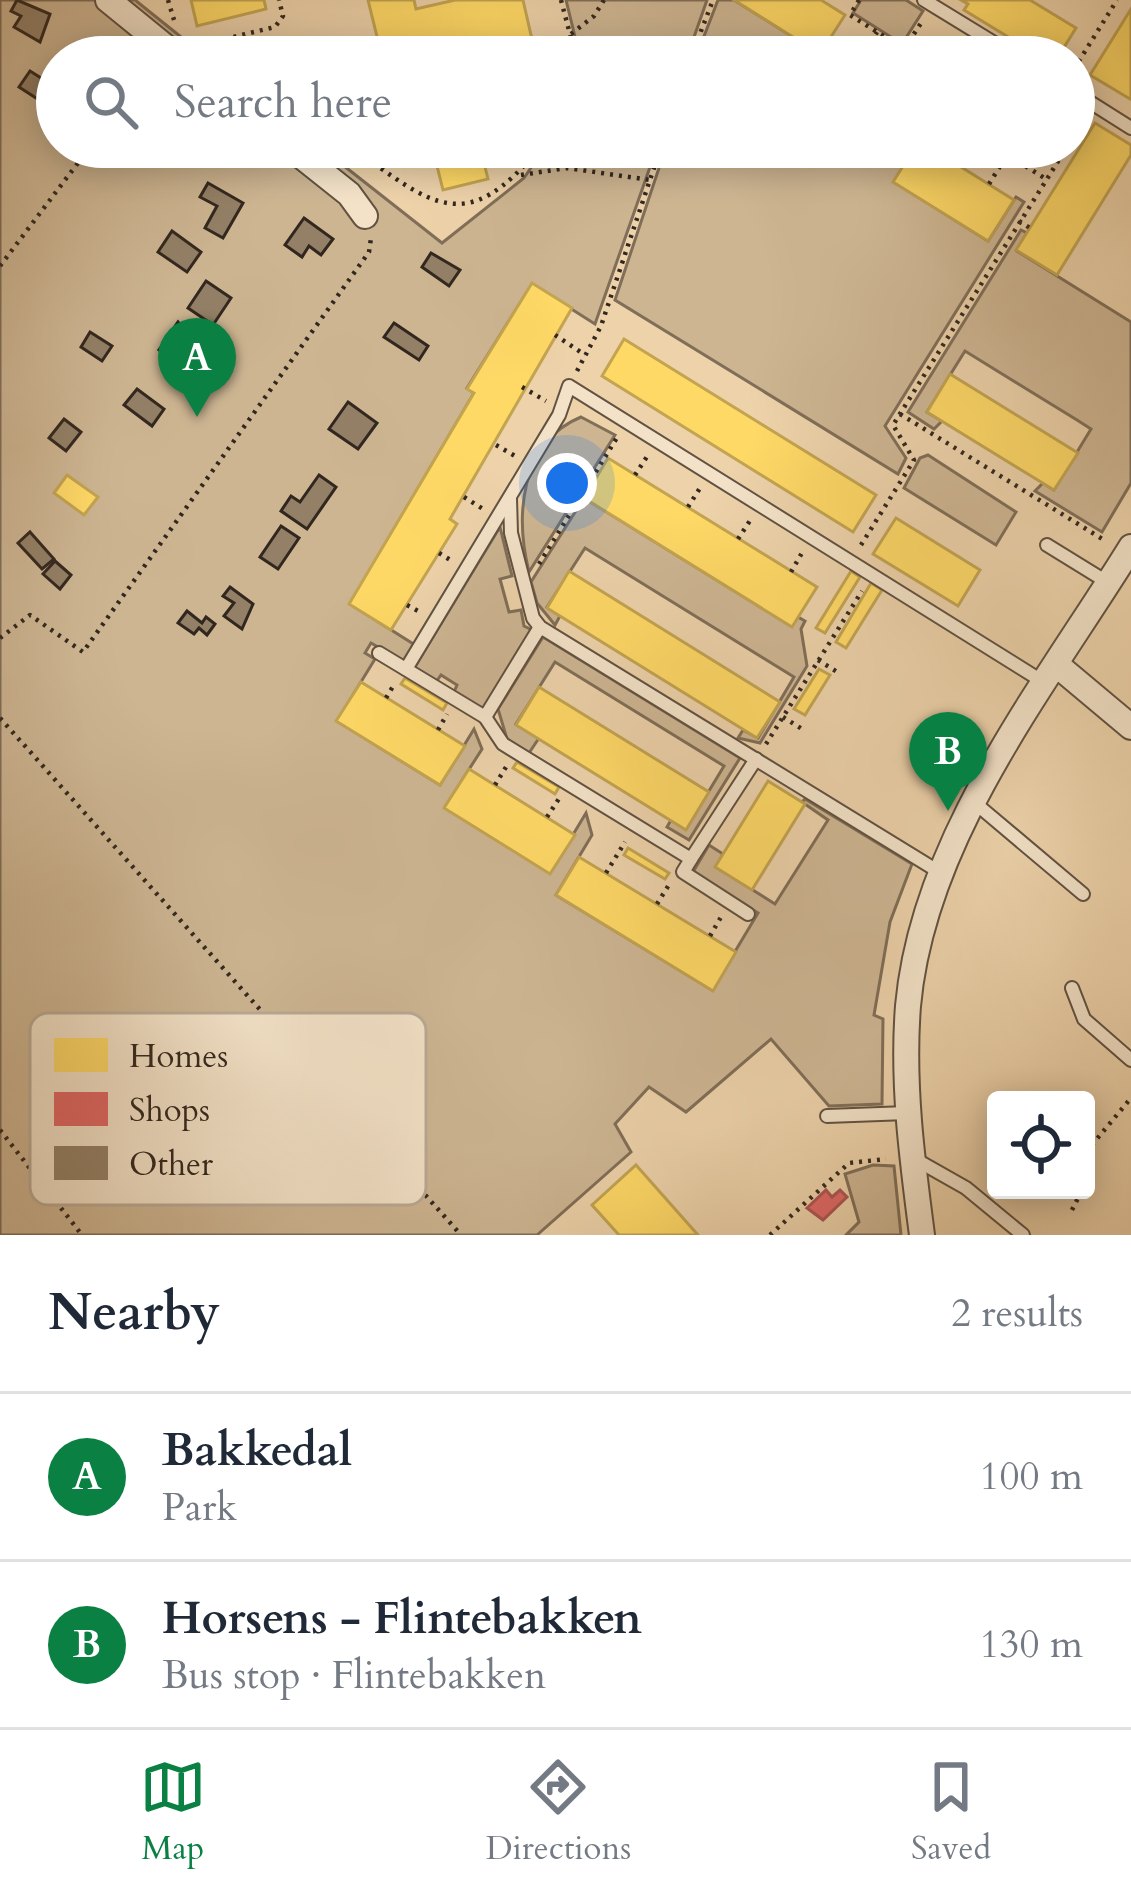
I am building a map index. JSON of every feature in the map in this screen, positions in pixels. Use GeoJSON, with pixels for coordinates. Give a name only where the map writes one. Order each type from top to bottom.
{"type":"FeatureCollection","features":[{"type":"Feature","properties":{"kind":"street"},"geometry":{"type":"LineString","coordinates":[[108,0],[152,36]]}},
{"type":"Feature","properties":{"kind":"street"},"geometry":{"type":"LineString","coordinates":[[316,168],[349,194],[365,216]]}},
{"type":"Feature","properties":{"kind":"street"},"geometry":{"type":"LineString","coordinates":[[922,1235],[908,1113],[908,1002],[941,873],[1051,674],[1129,550]]}},
{"type":"Feature","properties":{"kind":"street"},"geometry":{"type":"LineString","coordinates":[[1051,674],[1131,727]]}},
{"type":"Feature","properties":{"kind":"lane"},"geometry":{"type":"LineString","coordinates":[[928,3],[982,36]]}},
{"type":"Feature","properties":{"kind":"lane"},"geometry":{"type":"LineString","coordinates":[[1095,105],[1131,128]]}},
{"type":"Feature","properties":{"kind":"lane"},"geometry":{"type":"LineString","coordinates":[[406,669],[561,410],[568,386],[986,646],[1051,674]]}},
{"type":"Feature","properties":{"kind":"lane"},"geometry":{"type":"LineString","coordinates":[[510,498],[523,580],[540,628],[941,873]]}},
{"type":"Feature","properties":{"kind":"lane"},"geometry":{"type":"LineString","coordinates":[[1047,545],[1108,583]]}},
{"type":"Feature","properties":{"kind":"lane"},"geometry":{"type":"LineString","coordinates":[[485,717],[540,628]]}},
{"type":"Feature","properties":{"kind":"lane"},"geometry":{"type":"LineString","coordinates":[[379,653],[485,717],[502,744],[691,859]]}},
{"type":"Feature","properties":{"kind":"lane"},"geometry":{"type":"LineString","coordinates":[[748,914],[682,872],[756,759]]}},
{"type":"Feature","properties":{"kind":"lane"},"geometry":{"type":"LineString","coordinates":[[976,803],[1084,894]]}},
{"type":"Feature","properties":{"kind":"lane"},"geometry":{"type":"LineString","coordinates":[[1072,988],[1084,1019],[1131,1060]]}},
{"type":"Feature","properties":{"kind":"lane"},"geometry":{"type":"LineString","coordinates":[[827,1116],[908,1113]]}},
{"type":"Feature","properties":{"kind":"lane"},"geometry":{"type":"LineString","coordinates":[[912,1157],[966,1188],[1023,1235]]}},
{"type":"Feature","properties":{"kind":"path"},"geometry":{"type":"LineString","coordinates":[[168,0],[183,33],[195,36]]}},
{"type":"Feature","properties":{"kind":"path"},"geometry":{"type":"LineString","coordinates":[[237,36],[275,27],[283,16],[279,0]]}},
{"type":"Feature","properties":{"kind":"path"},"geometry":{"type":"LineString","coordinates":[[561,0],[570,35],[594,16],[604,0]]}},
{"type":"Feature","properties":{"kind":"path"},"geometry":{"type":"LineString","coordinates":[[700,36],[713,0]]}},
{"type":"Feature","properties":{"kind":"path"},"geometry":{"type":"LineString","coordinates":[[859,0],[850,15],[883,36]]}},
{"type":"Feature","properties":{"kind":"path"},"geometry":{"type":"LineString","coordinates":[[1095,36],[1117,0]]}},
{"type":"Feature","properties":{"kind":"path"},"geometry":{"type":"LineString","coordinates":[[911,36],[928,3]]}},
{"type":"Feature","properties":{"kind":"path"},"geometry":{"type":"LineString","coordinates":[[874,36],[877,32]]}},
{"type":"Feature","properties":{"kind":"path"},"geometry":{"type":"LineString","coordinates":[[0,266],[74,168]]}},
{"type":"Feature","properties":{"kind":"path"},"geometry":{"type":"LineString","coordinates":[[380,168],[413,192],[444,206],[489,198],[526,168]]}},
{"type":"Feature","properties":{"kind":"path"},"geometry":{"type":"LineString","coordinates":[[521,175],[567,168],[650,180]]}},
{"type":"Feature","properties":{"kind":"path"},"geometry":{"type":"LineString","coordinates":[[568,386],[602,326],[654,168]]}},
{"type":"Feature","properties":{"kind":"path"},"geometry":{"type":"LineString","coordinates":[[989,184],[999,168]]}},
{"type":"Feature","properties":{"kind":"path"},"geometry":{"type":"LineString","coordinates":[[1030,168],[1058,182]]}},
{"type":"Feature","properties":{"kind":"path"},"geometry":{"type":"LineString","coordinates":[[851,560],[914,460],[893,425],[1053,168]]}},
{"type":"Feature","properties":{"kind":"path"},"geometry":{"type":"LineString","coordinates":[[0,638],[30,614],[83,652],[369,252],[372,232],[365,216]]}},
{"type":"Feature","properties":{"kind":"path"},"geometry":{"type":"LineString","coordinates":[[1019,221],[1030,228]]}},
{"type":"Feature","properties":{"kind":"path"},"geometry":{"type":"LineString","coordinates":[[555,335],[585,355]]}},
{"type":"Feature","properties":{"kind":"path"},"geometry":{"type":"LineString","coordinates":[[522,387],[561,410]]}},
{"type":"Feature","properties":{"kind":"path"},"geometry":{"type":"LineString","coordinates":[[900,414],[1056,511],[1129,550]]}},
{"type":"Feature","properties":{"kind":"path"},"geometry":{"type":"LineString","coordinates":[[523,580],[533,574],[626,422]]}},
{"type":"Feature","properties":{"kind":"path"},"geometry":{"type":"LineString","coordinates":[[1048,522],[1056,511]]}},
{"type":"Feature","properties":{"kind":"path"},"geometry":{"type":"LineString","coordinates":[[756,759],[873,573]]}},
{"type":"Feature","properties":{"kind":"path"},"geometry":{"type":"LineString","coordinates":[[818,660],[839,673]]}},
{"type":"Feature","properties":{"kind":"path"},"geometry":{"type":"LineString","coordinates":[[783,717],[802,729]]}},
{"type":"Feature","properties":{"kind":"path"},"geometry":{"type":"LineString","coordinates":[[0,718],[263,1013]]}},
{"type":"Feature","properties":{"kind":"path"},"geometry":{"type":"LineString","coordinates":[[605,872],[635,825]]}},
{"type":"Feature","properties":{"kind":"path"},"geometry":{"type":"LineString","coordinates":[[1095,1140],[1131,1098]]}},
{"type":"Feature","properties":{"kind":"path"},"geometry":{"type":"LineString","coordinates":[[0,1130],[30,1168]]}},
{"type":"Feature","properties":{"kind":"path"},"geometry":{"type":"LineString","coordinates":[[770,1235],[849,1163],[912,1157]]}},
{"type":"Feature","properties":{"kind":"path"},"geometry":{"type":"LineString","coordinates":[[426,1196],[461,1235]]}},
{"type":"Feature","properties":{"kind":"path"},"geometry":{"type":"LineString","coordinates":[[1072,1210],[1078,1199]]}},
{"type":"Feature","properties":{"kind":"path"},"geometry":{"type":"LineString","coordinates":[[59,1205],[82,1235]]}},
{"type":"Feature","properties":{"kind":"shaded area"},"geometry":{"type":"Polygon","coordinates":[[[0,0],[135,0],[180,36],[36,36],[36,168],[347,168],[442,243],[531,168],[650,168],[595,324],[532,284],[467,388],[474,393],[350,604],[415,645],[404,662],[371,643],[365,653],[375,659],[337,721],[440,785],[474,729],[482,749],[445,807],[550,873],[586,813],[592,835],[556,895],[712,990],[758,913],[693,872],[709,845],[723,854],[716,867],[775,904],[828,820],[802,802],[805,799],[912,864],[890,922],[874,1015],[883,1019],[882,1104],[829,1106],[771,1039],[686,1112],[649,1087],[615,1124],[631,1152],[537,1235],[0,1235],[0,0]]]}},
{"type":"Feature","properties":{"kind":"shaded area"},"geometry":{"type":"Polygon","coordinates":[[[566,0],[707,0],[694,36],[575,36],[566,0]]]}},
{"type":"Feature","properties":{"kind":"shaded area"},"geometry":{"type":"Polygon","coordinates":[[[718,0],[734,0],[791,36],[704,36],[718,0]]]}},
{"type":"Feature","properties":{"kind":"shaded area"},"geometry":{"type":"Polygon","coordinates":[[[861,0],[906,0],[923,11],[907,36],[889,36],[853,13],[861,0]]]}},
{"type":"Feature","properties":{"kind":"shaded area"},"geometry":{"type":"Polygon","coordinates":[[[659,168],[902,168],[894,182],[988,241],[1016,197],[1024,202],[885,426],[906,458],[898,474],[615,300],[659,168]]]}},
{"type":"Feature","properties":{"kind":"shaded area"},"geometry":{"type":"Polygon","coordinates":[[[1021,230],[1027,233],[1017,251],[1131,322],[1131,483],[1102,532],[1035,491],[1043,483],[1054,490],[1091,429],[1077,420],[965,351],[927,412],[942,421],[934,429],[908,412],[1021,230]]]}},
{"type":"Feature","properties":{"kind":"shaded area"},"geometry":{"type":"Polygon","coordinates":[[[581,417],[615,435],[529,572],[523,505],[534,462],[545,444],[581,417]]]}},
{"type":"Feature","properties":{"kind":"shaded area"},"geometry":{"type":"Polygon","coordinates":[[[928,455],[1016,512],[996,545],[904,488],[920,458],[928,455]]]}},
{"type":"Feature","properties":{"kind":"shaded area"},"geometry":{"type":"Polygon","coordinates":[[[584,498],[791,626],[798,617],[805,621],[801,629],[807,666],[760,743],[738,738],[743,730],[758,738],[794,677],[585,548],[547,607],[560,616],[555,625],[537,603],[531,582],[584,498]]]}},
{"type":"Feature","properties":{"kind":"shaded area"},"geometry":{"type":"Polygon","coordinates":[[[500,527],[512,576],[500,579],[509,612],[521,610],[524,626],[532,630],[483,710],[454,692],[457,685],[441,675],[436,682],[414,668],[500,527]]]}},
{"type":"Feature","properties":{"kind":"shaded area"},"geometry":{"type":"Polygon","coordinates":[[[543,637],[740,758],[689,840],[667,827],[671,820],[686,829],[724,766],[555,662],[516,724],[539,738],[529,753],[507,739],[498,709],[543,637]]]}},
{"type":"Feature","properties":{"kind":"shaded area"},"geometry":{"type":"Polygon","coordinates":[[[873,1165],[894,1166],[901,1235],[846,1235],[859,1222],[845,1174],[873,1165]]]}},
{"type":"Feature","properties":{"kind":"building: Homes"},"geometry":{"type":"Polygon","coordinates":[[[191,0],[264,0],[266,9],[197,26],[191,0]]]}},
{"type":"Feature","properties":{"kind":"building: Homes"},"geometry":{"type":"Polygon","coordinates":[[[368,0],[414,0],[416,9],[455,0],[523,0],[531,36],[377,36],[368,0]]]}},
{"type":"Feature","properties":{"kind":"building: Homes"},"geometry":{"type":"Polygon","coordinates":[[[734,0],[821,0],[845,15],[832,36],[791,36],[734,0]]]}},
{"type":"Feature","properties":{"kind":"building: Homes"},"geometry":{"type":"Polygon","coordinates":[[[961,0],[1030,0],[1076,28],[1071,36],[1007,36],[964,10],[968,4],[961,0]]]}},
{"type":"Feature","properties":{"kind":"building: Homes"},"geometry":{"type":"Polygon","coordinates":[[[1131,9],[1130,99],[1095,78],[1095,67],[1131,9]]]}},
{"type":"Feature","properties":{"kind":"building: Homes"},"geometry":{"type":"Polygon","coordinates":[[[1095,123],[1131,145],[1131,155],[1057,275],[1016,250],[1067,168],[1095,168],[1095,123]]]}},
{"type":"Feature","properties":{"kind":"building: Homes"},"geometry":{"type":"Polygon","coordinates":[[[438,168],[485,168],[488,179],[443,190],[438,168]]]}},
{"type":"Feature","properties":{"kind":"building: Homes"},"geometry":{"type":"Polygon","coordinates":[[[902,168],[963,168],[1014,200],[988,241],[893,182],[902,168]]]}},
{"type":"Feature","properties":{"kind":"building: Homes"},"geometry":{"type":"Polygon","coordinates":[[[532,283],[572,308],[450,519],[457,524],[391,630],[349,604],[474,393],[467,389],[532,283]]]}},
{"type":"Feature","properties":{"kind":"building: Homes"},"geometry":{"type":"Polygon","coordinates":[[[624,339],[876,495],[853,532],[602,376],[624,339]]]}},
{"type":"Feature","properties":{"kind":"building: Homes"},"geometry":{"type":"Polygon","coordinates":[[[950,374],[1078,453],[1054,490],[927,412],[950,374]]]}},
{"type":"Feature","properties":{"kind":"building: Homes"},"geometry":{"type":"Polygon","coordinates":[[[608,458],[817,587],[792,627],[584,498],[608,458]]]}},
{"type":"Feature","properties":{"kind":"building: Homes"},"geometry":{"type":"Polygon","coordinates":[[[67,475],[98,497],[84,515],[54,493],[67,475]]]}},
{"type":"Feature","properties":{"kind":"building: Homes"},"geometry":{"type":"Polygon","coordinates":[[[896,518],[980,570],[958,606],[873,554],[896,518]]]}},
{"type":"Feature","properties":{"kind":"building: Homes"},"geometry":{"type":"Polygon","coordinates":[[[569,571],[780,702],[757,738],[547,608],[569,571]]]}},
{"type":"Feature","properties":{"kind":"building: Homes"},"geometry":{"type":"Polygon","coordinates":[[[851,571],[860,577],[825,633],[816,628],[851,571]]]}},
{"type":"Feature","properties":{"kind":"building: Homes"},"geometry":{"type":"Polygon","coordinates":[[[871,583],[882,590],[846,648],[836,642],[871,583]]]}},
{"type":"Feature","properties":{"kind":"building: Homes"},"geometry":{"type":"Polygon","coordinates":[[[819,669],[830,675],[805,715],[794,709],[819,669]]]}},
{"type":"Feature","properties":{"kind":"building: Homes"},"geometry":{"type":"Polygon","coordinates":[[[405,678],[447,703],[443,710],[401,684],[405,678]]]}},
{"type":"Feature","properties":{"kind":"building: Homes"},"geometry":{"type":"Polygon","coordinates":[[[361,682],[465,746],[440,785],[336,721],[361,682]]]}},
{"type":"Feature","properties":{"kind":"building: Homes"},"geometry":{"type":"Polygon","coordinates":[[[539,687],[709,792],[686,830],[516,725],[539,687]]]}},
{"type":"Feature","properties":{"kind":"building: Homes"},"geometry":{"type":"Polygon","coordinates":[[[517,762],[559,787],[555,794],[513,768],[517,762]]]}},
{"type":"Feature","properties":{"kind":"building: Homes"},"geometry":{"type":"Polygon","coordinates":[[[469,769],[575,835],[550,874],[444,808],[469,769]]]}},
{"type":"Feature","properties":{"kind":"building: Homes"},"geometry":{"type":"Polygon","coordinates":[[[768,781],[805,804],[752,890],[715,867],[768,781]]]}},
{"type":"Feature","properties":{"kind":"building: Homes"},"geometry":{"type":"Polygon","coordinates":[[[628,848],[669,873],[665,879],[624,855],[628,848]]]}},
{"type":"Feature","properties":{"kind":"building: Homes"},"geometry":{"type":"Polygon","coordinates":[[[579,857],[736,952],[713,991],[556,895],[579,857]]]}},
{"type":"Feature","properties":{"kind":"building: Homes"},"geometry":{"type":"Polygon","coordinates":[[[636,1165],[698,1235],[619,1235],[592,1205],[636,1165]]]}},
{"type":"Feature","properties":{"kind":"building: Shops"},"geometry":{"type":"Polygon","coordinates":[[[826,1190],[832,1197],[840,1190],[847,1197],[823,1220],[807,1208],[826,1190]]]}},
{"type":"Feature","properties":{"kind":"building: Other"},"geometry":{"type":"Polygon","coordinates":[[[17,0],[50,14],[42,36],[36,40],[14,27],[21,16],[11,11],[17,0]]]}},
{"type":"Feature","properties":{"kind":"building: Other"},"geometry":{"type":"Polygon","coordinates":[[[30,71],[36,75],[36,98],[19,87],[30,71]]]}},
{"type":"Feature","properties":{"kind":"building: Other"},"geometry":{"type":"Polygon","coordinates":[[[208,183],[243,203],[223,238],[205,228],[217,206],[200,197],[208,183]]]}},
{"type":"Feature","properties":{"kind":"building: Other"},"geometry":{"type":"Polygon","coordinates":[[[304,218],[333,239],[321,255],[309,246],[302,257],[285,245],[304,218]]]}},
{"type":"Feature","properties":{"kind":"building: Other"},"geometry":{"type":"Polygon","coordinates":[[[172,231],[201,252],[187,272],[158,252],[172,231]]]}},
{"type":"Feature","properties":{"kind":"building: Other"},"geometry":{"type":"Polygon","coordinates":[[[431,253],[460,270],[449,286],[422,267],[431,253]]]}},
{"type":"Feature","properties":{"kind":"building: Other"},"geometry":{"type":"Polygon","coordinates":[[[206,281],[231,298],[213,325],[188,308],[206,281]]]}},
{"type":"Feature","properties":{"kind":"building: Other"},"geometry":{"type":"Polygon","coordinates":[[[178,322],[196,342],[180,365],[159,350],[178,322]]]}},
{"type":"Feature","properties":{"kind":"building: Other"},"geometry":{"type":"Polygon","coordinates":[[[394,323],[428,346],[419,360],[384,337],[394,323]]]}},
{"type":"Feature","properties":{"kind":"building: Other"},"geometry":{"type":"Polygon","coordinates":[[[90,332],[112,346],[102,361],[81,347],[90,332]]]}},
{"type":"Feature","properties":{"kind":"building: Other"},"geometry":{"type":"Polygon","coordinates":[[[137,389],[164,409],[152,426],[124,405],[137,389]]]}},
{"type":"Feature","properties":{"kind":"building: Other"},"geometry":{"type":"Polygon","coordinates":[[[348,402],[377,423],[358,449],[329,429],[348,402]]]}},
{"type":"Feature","properties":{"kind":"building: Other"},"geometry":{"type":"Polygon","coordinates":[[[64,419],[81,432],[66,451],[49,438],[64,419]]]}},
{"type":"Feature","properties":{"kind":"building: Other"},"geometry":{"type":"Polygon","coordinates":[[[319,475],[336,487],[307,529],[281,511],[291,496],[300,502],[319,475]]]}},
{"type":"Feature","properties":{"kind":"building: Other"},"geometry":{"type":"Polygon","coordinates":[[[281,526],[299,538],[278,569],[260,557],[281,526]]]}},
{"type":"Feature","properties":{"kind":"building: Other"},"geometry":{"type":"Polygon","coordinates":[[[30,532],[54,559],[42,569],[18,543],[30,532]]]}},
{"type":"Feature","properties":{"kind":"building: Other"},"geometry":{"type":"Polygon","coordinates":[[[55,561],[71,575],[60,589],[43,574],[55,561]]]}},
{"type":"Feature","properties":{"kind":"building: Other"},"geometry":{"type":"Polygon","coordinates":[[[230,587],[253,604],[242,629],[224,616],[234,603],[223,596],[230,587]]]}},
{"type":"Feature","properties":{"kind":"building: Other"},"geometry":{"type":"Polygon","coordinates":[[[187,611],[202,623],[206,617],[215,624],[207,635],[199,628],[194,634],[178,623],[187,611]]]}},
{"type":"Feature","properties":{"kind":"place","name":"Bakkedal"},"geometry":{"type":"Point","coordinates":[197,417]}},
{"type":"Feature","properties":{"kind":"place","name":"Horsens - Flintebakken"},"geometry":{"type":"Point","coordinates":[948,811]}}]}
